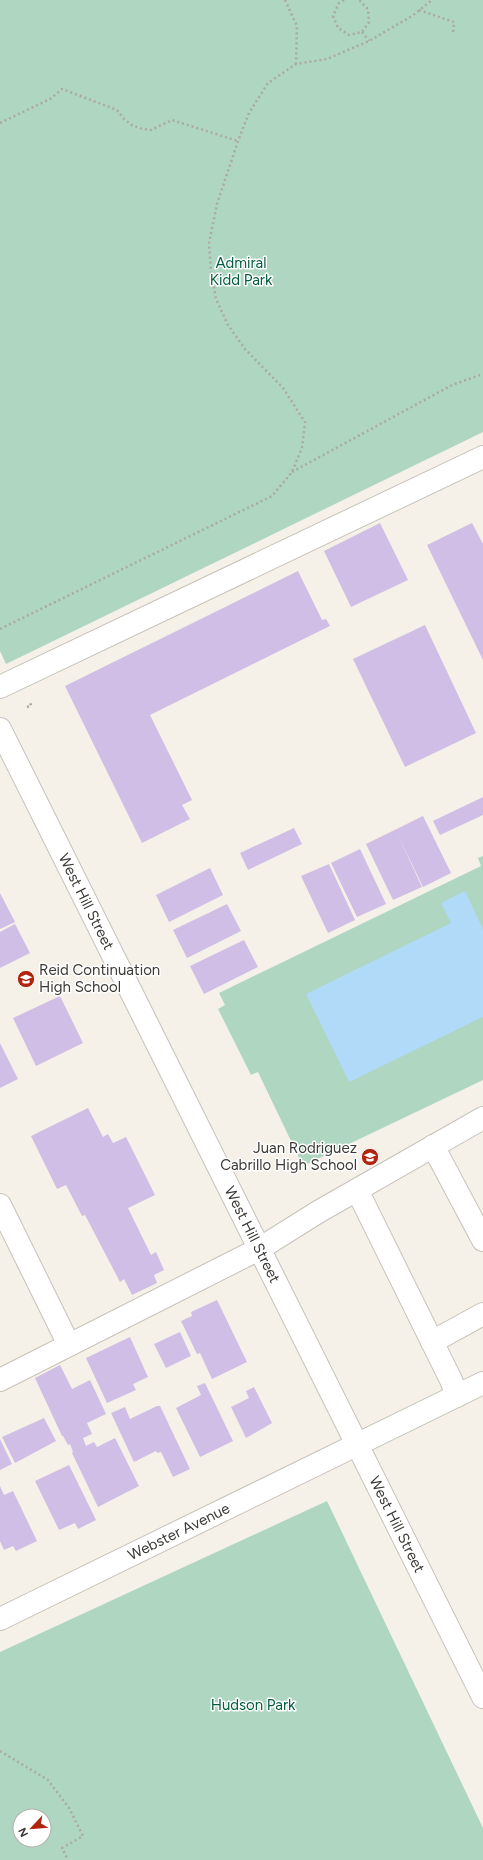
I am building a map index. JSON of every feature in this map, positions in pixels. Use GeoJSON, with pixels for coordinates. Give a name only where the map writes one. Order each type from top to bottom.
{"type":"FeatureCollection","features":[{"type":"Feature","properties":{"kind":"street"},"geometry":{"type":"LineString","coordinates":[[0,687],[483,457]]}},
{"type":"Feature","properties":{"kind":"street","name":"West Hill Street"},"geometry":{"type":"LineString","coordinates":[[0,729],[483,1697]]}},
{"type":"Feature","properties":{"kind":"street"},"geometry":{"type":"LineString","coordinates":[[0,1380],[259,1249],[356,1190],[483,1118]]}},
{"type":"Feature","properties":{"kind":"street"},"geometry":{"type":"LineString","coordinates":[[433,1146],[483,1240]]}},
{"type":"Feature","properties":{"kind":"street"},"geometry":{"type":"LineString","coordinates":[[356,1190],[432,1342],[457,1396]]}},
{"type":"Feature","properties":{"kind":"street"},"geometry":{"type":"LineString","coordinates":[[0,1205],[69,1345]]}},
{"type":"Feature","properties":{"kind":"street"},"geometry":{"type":"LineString","coordinates":[[432,1342],[483,1314]]}},
{"type":"Feature","properties":{"kind":"street","name":"Webster Avenue"},"geometry":{"type":"LineString","coordinates":[[0,1619],[483,1384]]}},
{"type":"Feature","properties":{"kind":"path"},"geometry":{"type":"LineString","coordinates":[[285,0],[297,26],[296,64]]}},
{"type":"Feature","properties":{"kind":"path"},"geometry":{"type":"LineString","coordinates":[[344,0],[339,3],[334,10],[333,16],[334,23],[342,32],[349,35],[362,32],[369,22],[370,15],[368,9],[359,0]]}},
{"type":"Feature","properties":{"kind":"path"},"geometry":{"type":"LineString","coordinates":[[0,629],[272,496],[292,472],[302,448],[305,422],[283,388],[246,349],[228,325],[216,299],[210,272],[209,243],[217,204],[238,141],[249,114],[268,83],[296,64],[328,59],[369,41],[419,10],[432,0]]}},
{"type":"Feature","properties":{"kind":"path"},"geometry":{"type":"LineString","coordinates":[[419,10],[454,22],[453,33]]}},
{"type":"Feature","properties":{"kind":"path"},"geometry":{"type":"LineString","coordinates":[[362,32],[369,41]]}},
{"type":"Feature","properties":{"kind":"path"},"geometry":{"type":"LineString","coordinates":[[0,123],[50,99],[62,89],[117,110],[124,119],[132,125],[142,129],[151,130],[172,120],[238,141]]}},
{"type":"Feature","properties":{"kind":"path"},"geometry":{"type":"LineString","coordinates":[[292,472],[452,385],[483,374]]}},
{"type":"Feature","properties":{"kind":"path"},"geometry":{"type":"LineString","coordinates":[[0,1751],[48,1780],[69,1808],[83,1836],[62,1848],[68,1860]]}},
{"type":"Feature","properties":{"kind":"green space","name":"Admiral Kidd Park"},"geometry":{"type":"Polygon","coordinates":[[[0,0],[483,0],[483,432],[6,664],[0,651],[0,0]]]}},
{"type":"Feature","properties":{"kind":"green space"},"geometry":{"type":"Polygon","coordinates":[[[483,856],[483,1080],[303,1166],[258,1072],[251,1075],[218,1009],[225,1005],[219,993],[481,866],[478,858],[483,856]]]}},
{"type":"Feature","properties":{"kind":"green space","name":"Hudson Park"},"geometry":{"type":"Polygon","coordinates":[[[327,1501],[483,1828],[483,1860],[0,1860],[0,1652],[327,1501]]]}},
{"type":"Feature","properties":{"kind":"water"},"geometry":{"type":"Polygon","coordinates":[[[465,891],[483,929],[483,1017],[349,1082],[306,994],[451,923],[441,903],[465,891]]]}},
{"type":"Feature","properties":{"kind":"building"},"geometry":{"type":"Polygon","coordinates":[[[380,523],[408,580],[351,607],[324,551],[380,523]]]}},
{"type":"Feature","properties":{"kind":"building"},"geometry":{"type":"Polygon","coordinates":[[[472,523],[483,544],[483,660],[427,545],[472,523]]]}},
{"type":"Feature","properties":{"kind":"building"},"geometry":{"type":"Polygon","coordinates":[[[298,571],[322,620],[326,619],[330,626],[150,715],[192,800],[182,805],[190,819],[142,843],[65,686],[298,571]]]}},
{"type":"Feature","properties":{"kind":"building"},"geometry":{"type":"Polygon","coordinates":[[[425,625],[476,733],[405,767],[353,659],[425,625]]]}},
{"type":"Feature","properties":{"kind":"building"},"geometry":{"type":"Polygon","coordinates":[[[483,797],[483,815],[440,835],[433,821],[483,797]]]}},
{"type":"Feature","properties":{"kind":"building"},"geometry":{"type":"Polygon","coordinates":[[[423,816],[451,873],[423,887],[397,833],[422,887],[393,900],[366,844],[423,816]]]}},
{"type":"Feature","properties":{"kind":"building"},"geometry":{"type":"Polygon","coordinates":[[[294,828],[302,844],[248,870],[240,853],[294,828]]]}},
{"type":"Feature","properties":{"kind":"building"},"geometry":{"type":"Polygon","coordinates":[[[360,849],[386,904],[357,917],[331,863],[360,849]]]}},
{"type":"Feature","properties":{"kind":"building"},"geometry":{"type":"Polygon","coordinates":[[[329,864],[355,920],[328,933],[301,876],[329,864]]]}},
{"type":"Feature","properties":{"kind":"building"},"geometry":{"type":"Polygon","coordinates":[[[210,868],[223,895],[169,922],[156,895],[210,868]]]}},
{"type":"Feature","properties":{"kind":"building"},"geometry":{"type":"Polygon","coordinates":[[[0,893],[15,922],[0,929],[0,893]]]}},
{"type":"Feature","properties":{"kind":"building"},"geometry":{"type":"Polygon","coordinates":[[[227,904],[241,931],[187,958],[173,930],[227,904]]]}},
{"type":"Feature","properties":{"kind":"building"},"geometry":{"type":"Polygon","coordinates":[[[15,924],[30,953],[0,968],[0,932],[15,924]]]}},
{"type":"Feature","properties":{"kind":"building"},"geometry":{"type":"Polygon","coordinates":[[[244,940],[258,967],[204,994],[190,966],[244,940]]]}},
{"type":"Feature","properties":{"kind":"building"},"geometry":{"type":"Polygon","coordinates":[[[60,996],[83,1043],[36,1066],[13,1018],[60,996]]]}},
{"type":"Feature","properties":{"kind":"building"},"geometry":{"type":"Polygon","coordinates":[[[0,1043],[18,1079],[0,1088],[0,1043]]]}},
{"type":"Feature","properties":{"kind":"building"},"geometry":{"type":"Polygon","coordinates":[[[88,1108],[103,1137],[108,1134],[113,1143],[126,1137],[155,1195],[128,1208],[151,1255],[156,1252],[164,1270],[154,1275],[157,1283],[132,1295],[124,1279],[120,1282],[85,1215],[82,1216],[66,1185],[57,1189],[31,1136],[88,1108]]]}},
{"type":"Feature","properties":{"kind":"building"},"geometry":{"type":"Polygon","coordinates":[[[217,1300],[247,1362],[212,1379],[200,1353],[197,1354],[181,1321],[192,1316],[191,1312],[217,1300]]]}},
{"type":"Feature","properties":{"kind":"building"},"geometry":{"type":"Polygon","coordinates":[[[180,1332],[191,1356],[166,1368],[154,1344],[180,1332]]]}},
{"type":"Feature","properties":{"kind":"building"},"geometry":{"type":"Polygon","coordinates":[[[130,1337],[148,1377],[133,1384],[136,1390],[107,1403],[86,1358],[130,1337]]]}},
{"type":"Feature","properties":{"kind":"building"},"geometry":{"type":"Polygon","coordinates":[[[60,1365],[72,1389],[90,1380],[106,1414],[87,1423],[92,1434],[83,1438],[86,1446],[94,1442],[97,1447],[115,1438],[139,1486],[98,1507],[72,1453],[70,1444],[68,1445],[62,1436],[35,1378],[60,1365]]]}},
{"type":"Feature","properties":{"kind":"building"},"geometry":{"type":"Polygon","coordinates":[[[205,1383],[233,1441],[200,1457],[176,1408],[201,1395],[197,1386],[205,1383]]]}},
{"type":"Feature","properties":{"kind":"building"},"geometry":{"type":"Polygon","coordinates":[[[254,1387],[272,1423],[246,1438],[231,1407],[249,1398],[246,1391],[254,1387]]]}},
{"type":"Feature","properties":{"kind":"building"},"geometry":{"type":"Polygon","coordinates":[[[160,1406],[190,1469],[173,1477],[161,1452],[157,1453],[156,1451],[134,1462],[111,1413],[125,1407],[130,1419],[160,1406]]]}},
{"type":"Feature","properties":{"kind":"building"},"geometry":{"type":"Polygon","coordinates":[[[44,1418],[56,1441],[15,1463],[2,1437],[44,1418]]]}},
{"type":"Feature","properties":{"kind":"building"},"geometry":{"type":"Polygon","coordinates":[[[0,1439],[12,1464],[0,1470],[0,1439]]]}},
{"type":"Feature","properties":{"kind":"building"},"geometry":{"type":"Polygon","coordinates":[[[69,1465],[96,1520],[78,1529],[75,1523],[59,1530],[35,1481],[69,1465]]]}},
{"type":"Feature","properties":{"kind":"building"},"geometry":{"type":"Polygon","coordinates":[[[0,1486],[4,1495],[13,1491],[37,1541],[16,1551],[13,1546],[4,1550],[0,1541],[0,1486]]]}},
{"type":"Feature","properties":{"kind":"place","name":"Reid Continuation High School"},"geometry":{"type":"Point","coordinates":[26,979]}},
{"type":"Feature","properties":{"kind":"place","name":"Juan Rodriguez Cabrillo High School"},"geometry":{"type":"Point","coordinates":[370,1157]}}]}
